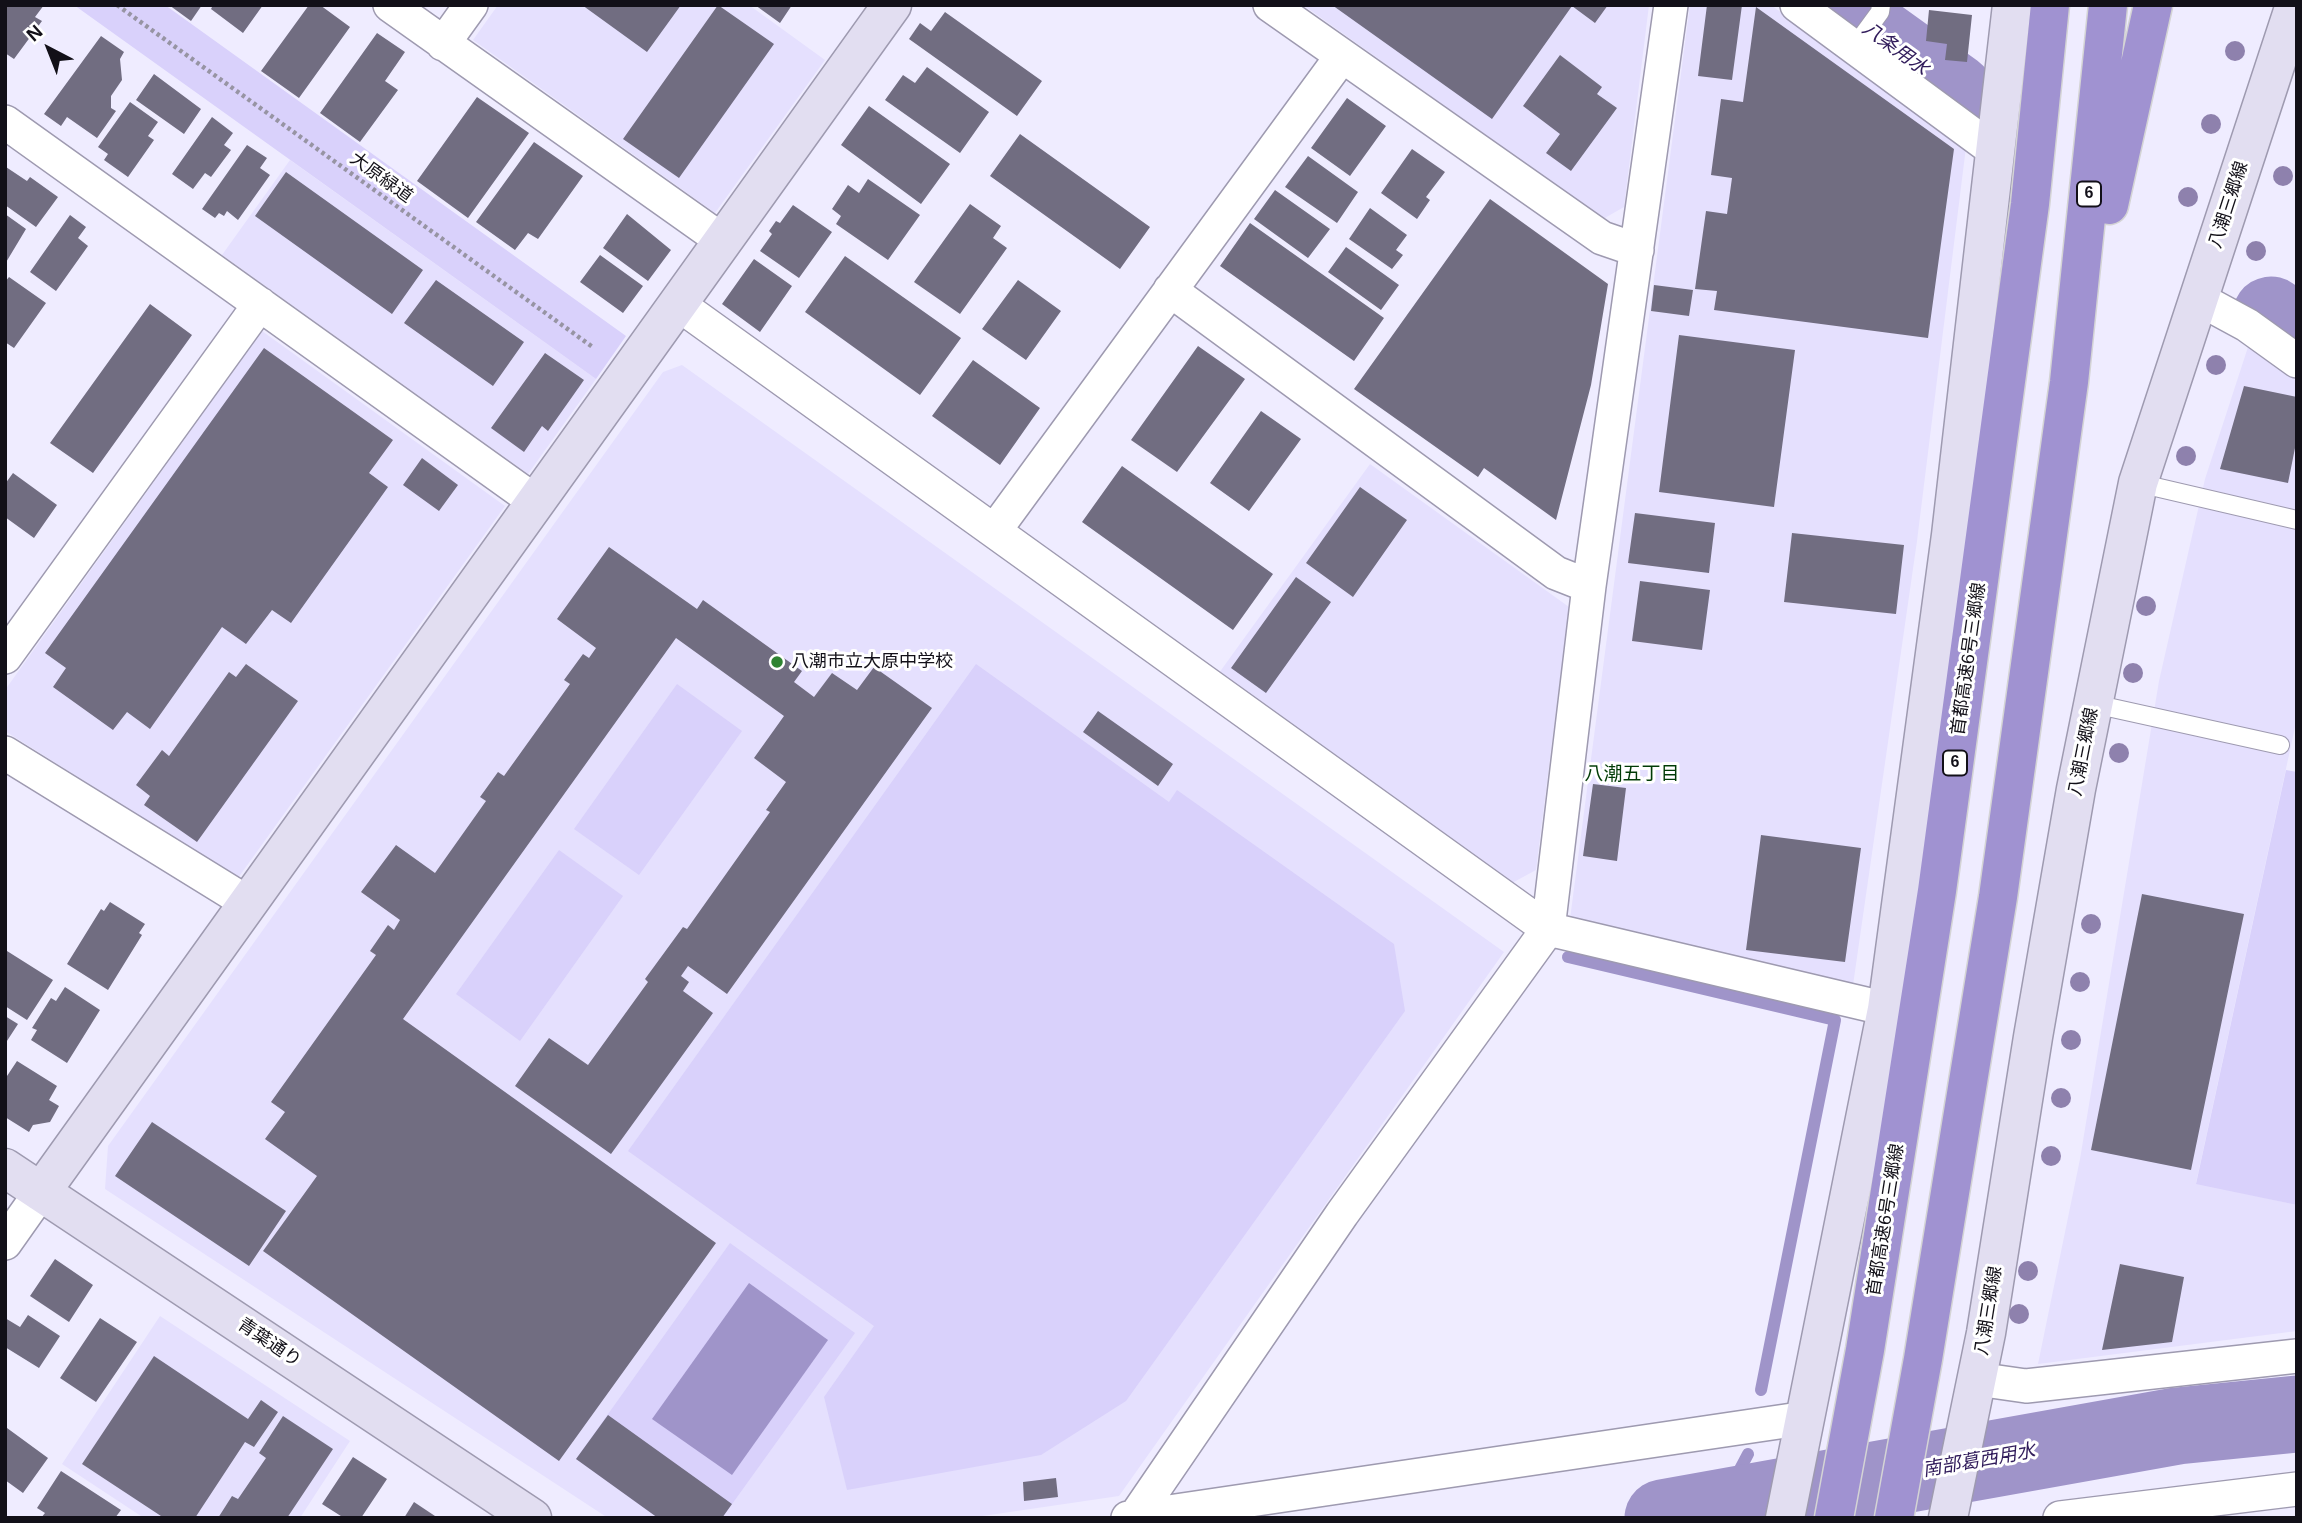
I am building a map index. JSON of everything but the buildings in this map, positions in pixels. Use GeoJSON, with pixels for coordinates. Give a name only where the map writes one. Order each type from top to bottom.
{"type":"FeatureCollection","features":[{"type":"Feature","properties":{"kind":"highway","name":"首都高速6号三郷線"},"geometry":{"type":"LineString","coordinates":[[1834,1518],[1866,1350],[1937,891],[2028,217],[2050,5]]}},
{"type":"Feature","properties":{"kind":"highway","name":"6"},"geometry":{"type":"LineString","coordinates":[[1894,1518],[1923,1359],[1998,897],[2069,382],[2108,5]]}},
{"type":"Feature","properties":{"kind":"highway"},"geometry":{"type":"LineString","coordinates":[[2069,382],[2153,5]]}},
{"type":"Feature","properties":{"kind":"main road"},"geometry":{"type":"LineString","coordinates":[[41,1192],[892,5]]}},
{"type":"Feature","properties":{"kind":"main road"},"geometry":{"type":"LineString","coordinates":[[1785,1518],[1887,1009],[1951,535],[2012,5]]}},
{"type":"Feature","properties":{"kind":"main road","name":"八潮三郷線"},"geometry":{"type":"LineString","coordinates":[[1948,1518],[1978,1379],[2033,1037],[2138,483],[2295,5]]}},
{"type":"Feature","properties":{"kind":"main road","name":"青葉通り"},"geometry":{"type":"LineString","coordinates":[[5,1168],[533,1518]]}},
{"type":"Feature","properties":{"kind":"street"},"geometry":{"type":"LineString","coordinates":[[390,5],[723,241]]}},
{"type":"Feature","properties":{"kind":"street"},"geometry":{"type":"LineString","coordinates":[[443,44],[471,5]]}},
{"type":"Feature","properties":{"kind":"street"},"geometry":{"type":"LineString","coordinates":[[1270,5],[1602,238],[1637,250]]}},
{"type":"Feature","properties":{"kind":"street"},"geometry":{"type":"LineString","coordinates":[[1132,1517],[1342,1214],[1548,929],[1590,586],[1671,5]]}},
{"type":"Feature","properties":{"kind":"street"},"geometry":{"type":"LineString","coordinates":[[1797,5],[1995,151]]}},
{"type":"Feature","properties":{"kind":"street"},"geometry":{"type":"LineString","coordinates":[[995,530],[1342,56]]}},
{"type":"Feature","properties":{"kind":"street"},"geometry":{"type":"LineString","coordinates":[[5,122],[536,502]]}},
{"type":"Feature","properties":{"kind":"street"},"geometry":{"type":"LineString","coordinates":[[1170,290],[1556,573],[1590,586]]}},
{"type":"Feature","properties":{"kind":"street"},"geometry":{"type":"LineString","coordinates":[[2199,299],[2247,325],[2297,360]]}},
{"type":"Feature","properties":{"kind":"street"},"geometry":{"type":"LineString","coordinates":[[5,657],[260,304]]}},
{"type":"Feature","properties":{"kind":"street"},"geometry":{"type":"LineString","coordinates":[[677,304],[1548,929],[1887,1009]]}},
{"type":"Feature","properties":{"kind":"street"},"geometry":{"type":"LineString","coordinates":[[5,753],[248,903]]}},
{"type":"Feature","properties":{"kind":"street"},"geometry":{"type":"LineString","coordinates":[[5,1243],[41,1192]]}},
{"type":"Feature","properties":{"kind":"street"},"geometry":{"type":"LineString","coordinates":[[1978,1379],[2026,1386],[2297,1356]]}},
{"type":"Feature","properties":{"kind":"street"},"geometry":{"type":"LineString","coordinates":[[1132,1517],[1806,1418]]}},
{"type":"Feature","properties":{"kind":"street"},"geometry":{"type":"LineString","coordinates":[[2060,1518],[2297,1489]]}},
{"type":"Feature","properties":{"kind":"lane"},"geometry":{"type":"LineString","coordinates":[[1856,46],[1880,9]]}},
{"type":"Feature","properties":{"kind":"lane"},"geometry":{"type":"LineString","coordinates":[[2138,483],[2297,520]]}},
{"type":"Feature","properties":{"kind":"lane"},"geometry":{"type":"LineString","coordinates":[[2094,704],[2280,745]]}},
{"type":"Feature","properties":{"kind":"path","name":"大原緑道"},"geometry":{"type":"LineString","coordinates":[[117,5],[628,373]]}},
{"type":"Feature","properties":{"kind":"shaded area"},"geometry":{"type":"Polygon","coordinates":[[[74,5],[165,5],[626,336],[596,379],[74,5]]]}},
{"type":"Feature","properties":{"kind":"shaded area"},"geometry":{"type":"Polygon","coordinates":[[[498,5],[749,5],[825,60],[715,213],[473,40],[498,5]]]}},
{"type":"Feature","properties":{"kind":"shaded area"},"geometry":{"type":"Polygon","coordinates":[[[1303,5],[1649,5],[1624,207],[1603,219],[1303,5]]]}},
{"type":"Feature","properties":{"kind":"shaded area"},"geometry":{"type":"Polygon","coordinates":[[[1690,5],[1771,5],[1966,147],[1917,541],[1853,985],[1570,919],[1690,5]]]}},
{"type":"Feature","properties":{"kind":"shaded area"},"geometry":{"type":"Polygon","coordinates":[[[290,160],[596,379],[528,474],[222,255],[290,160]]]}},
{"type":"Feature","properties":{"kind":"shaded area"},"geometry":{"type":"Polygon","coordinates":[[[262,331],[505,506],[238,878],[5,731],[5,690],[262,331]]]}},
{"type":"Feature","properties":{"kind":"shaded area"},"geometry":{"type":"Polygon","coordinates":[[[2248,347],[2297,381],[2297,718],[2196,1183],[2297,1205],[2297,1331],[2038,1364],[2080,1159],[2159,681],[2205,479],[2248,347]]]}},
{"type":"Feature","properties":{"kind":"shaded area","name":"八潮市立大原中学校"},"geometry":{"type":"Polygon","coordinates":[[[682,365],[1504,952],[1119,1496],[969,1518],[608,1518],[105,1189],[108,1146],[663,372],[682,365]]]}},
{"type":"Feature","properties":{"kind":"shaded area"},"geometry":{"type":"Polygon","coordinates":[[[1370,464],[1569,607],[1536,870],[1512,883],[1219,673],[1370,464]]]}},
{"type":"Feature","properties":{"kind":"shaded area"},"geometry":{"type":"Polygon","coordinates":[[[976,664],[1169,802],[1177,790],[1394,944],[1405,1011],[1126,1401],[1041,1455],[847,1490],[824,1397],[874,1326],[628,1151],[976,664]]]}},
{"type":"Feature","properties":{"kind":"shaded area"},"geometry":{"type":"Polygon","coordinates":[[[677,684],[742,731],[639,875],[574,829],[677,684]]]}},
{"type":"Feature","properties":{"kind":"shaded area"},"geometry":{"type":"Polygon","coordinates":[[[2286,770],[2297,772],[2297,1205],[2196,1184],[2286,770]]]}},
{"type":"Feature","properties":{"kind":"shaded area"},"geometry":{"type":"Polygon","coordinates":[[[559,850],[623,896],[520,1041],[456,994],[559,850]]]}},
{"type":"Feature","properties":{"kind":"shaded area"},"geometry":{"type":"Polygon","coordinates":[[[730,1243],[855,1333],[722,1518],[658,1518],[576,1459],[730,1243]]]}},
{"type":"Feature","properties":{"kind":"shaded area"},"geometry":{"type":"Polygon","coordinates":[[[749,1283],[828,1340],[732,1475],[652,1419],[749,1283]]]}},
{"type":"Feature","properties":{"kind":"shaded area"},"geometry":{"type":"Polygon","coordinates":[[[160,1316],[350,1441],[300,1518],[144,1518],[62,1464],[160,1316]]]}},
{"type":"Feature","properties":{"kind":"waterway","name":"八条用水"},"geometry":{"type":"LineString","coordinates":[[1834,5],[1955,92]]}},
{"type":"Feature","properties":{"kind":"waterway","name":"八条用水"},"geometry":{"type":"LineString","coordinates":[[2271,315],[2297,334]]}},
{"type":"Feature","properties":{"kind":"waterway"},"geometry":{"type":"LineString","coordinates":[[1568,957],[1835,1020],[1761,1390]]}},
{"type":"Feature","properties":{"kind":"waterway","name":"南部葛西用水"},"geometry":{"type":"LineString","coordinates":[[1663,1518],[2177,1426],[2297,1414]]}},
{"type":"Feature","properties":{"kind":"waterway"},"geometry":{"type":"LineString","coordinates":[[1719,1509],[1748,1454]]}},
{"type":"Feature","properties":{"kind":"place","name":"八潮市立大原中学校"},"geometry":{"type":"Point","coordinates":[777,662]}},
{"type":"Feature","properties":{"kind":"district","name":"八潮五丁目"},"geometry":{"type":"Point","coordinates":[1632,775]}}]}
